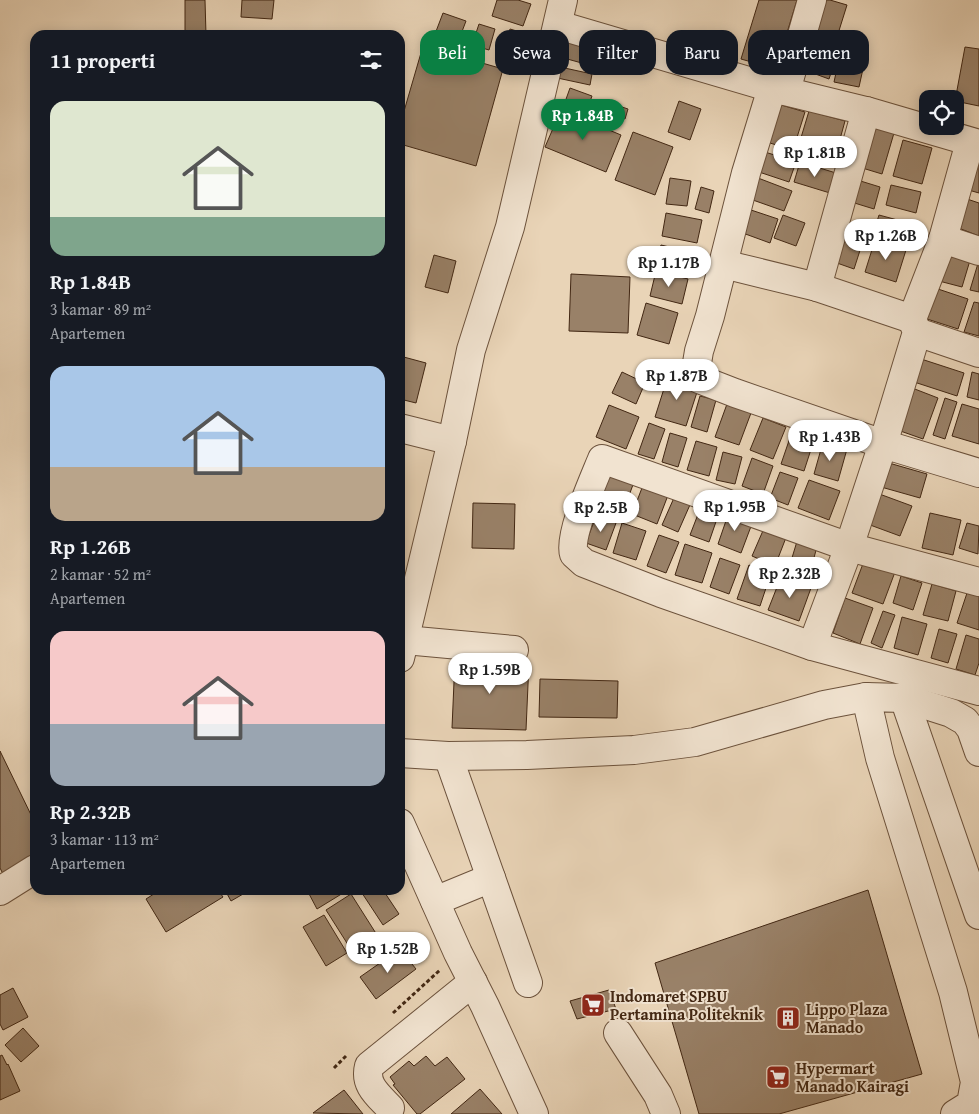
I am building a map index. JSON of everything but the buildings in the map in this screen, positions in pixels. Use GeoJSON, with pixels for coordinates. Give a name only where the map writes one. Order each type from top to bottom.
{"type":"FeatureCollection","features":[{"type":"Feature","properties":{"kind":"street"},"geometry":{"type":"LineString","coordinates":[[812,0],[746,174],[724,264],[699,351],[696,369],[699,379],[734,393],[883,444],[979,473]]}},
{"type":"Feature","properties":{"kind":"street"},"geometry":{"type":"LineString","coordinates":[[405,641],[452,441],[471,350],[510,227],[561,12],[779,90],[866,111],[974,143],[914,326],[883,444],[849,547],[812,646]]}},
{"type":"Feature","properties":{"kind":"street"},"geometry":{"type":"LineString","coordinates":[[817,287],[866,111]]}},
{"type":"Feature","properties":{"kind":"street"},"geometry":{"type":"LineString","coordinates":[[943,239],[979,251]]}},
{"type":"Feature","properties":{"kind":"street"},"geometry":{"type":"LineString","coordinates":[[724,264],[817,287],[979,352]]}},
{"type":"Feature","properties":{"kind":"street"},"geometry":{"type":"LineString","coordinates":[[405,429],[452,441]]}},
{"type":"Feature","properties":{"kind":"street"},"geometry":{"type":"LineString","coordinates":[[979,582],[849,547],[602,460],[572,542],[574,554],[584,563],[661,593],[812,646],[979,690]]}},
{"type":"Feature","properties":{"kind":"street"},"geometry":{"type":"LineString","coordinates":[[405,649],[514,650]]}},
{"type":"Feature","properties":{"kind":"street"},"geometry":{"type":"LineString","coordinates":[[866,697],[880,758],[953,992],[975,1082],[971,1104],[955,1114]]}},
{"type":"Feature","properties":{"kind":"street"},"geometry":{"type":"LineString","coordinates":[[405,753],[448,756],[527,755],[634,750],[687,743],[824,705],[866,697],[904,698],[951,714],[965,721],[971,729],[979,752]]}},
{"type":"Feature","properties":{"kind":"street"},"geometry":{"type":"LineString","coordinates":[[904,698],[979,915]]}},
{"type":"Feature","properties":{"kind":"street"},"geometry":{"type":"LineString","coordinates":[[448,756],[528,983]]}},
{"type":"Feature","properties":{"kind":"street"},"geometry":{"type":"LineString","coordinates":[[405,834],[458,953],[534,1114]]}},
{"type":"Feature","properties":{"kind":"street"},"geometry":{"type":"LineString","coordinates":[[0,891],[30,872]]}},
{"type":"Feature","properties":{"kind":"street"},"geometry":{"type":"LineString","coordinates":[[435,901],[491,878]]}},
{"type":"Feature","properties":{"kind":"street"},"geometry":{"type":"LineString","coordinates":[[390,1108],[369,1084],[368,1066],[473,982]]}},
{"type":"Feature","properties":{"kind":"street"},"geometry":{"type":"LineString","coordinates":[[618,1033],[658,1095],[666,1114]]}},
{"type":"Feature","properties":{"kind":"path"},"geometry":{"type":"LineString","coordinates":[[392,1014],[458,953]]}},
{"type":"Feature","properties":{"kind":"path"},"geometry":{"type":"LineString","coordinates":[[334,1068],[348,1054]]}},
{"type":"Feature","properties":{"kind":"place","name":"Indomaret SPBU Pertamina Politeknik"},"geometry":{"type":"Point","coordinates":[593,1005]}},
{"type":"Feature","properties":{"kind":"place","name":"Lippo Plaza Manado"},"geometry":{"type":"Point","coordinates":[788,1018]}},
{"type":"Feature","properties":{"kind":"place","name":"Hypermart Manado Kairagi"},"geometry":{"type":"Point","coordinates":[778,1077]}}]}
